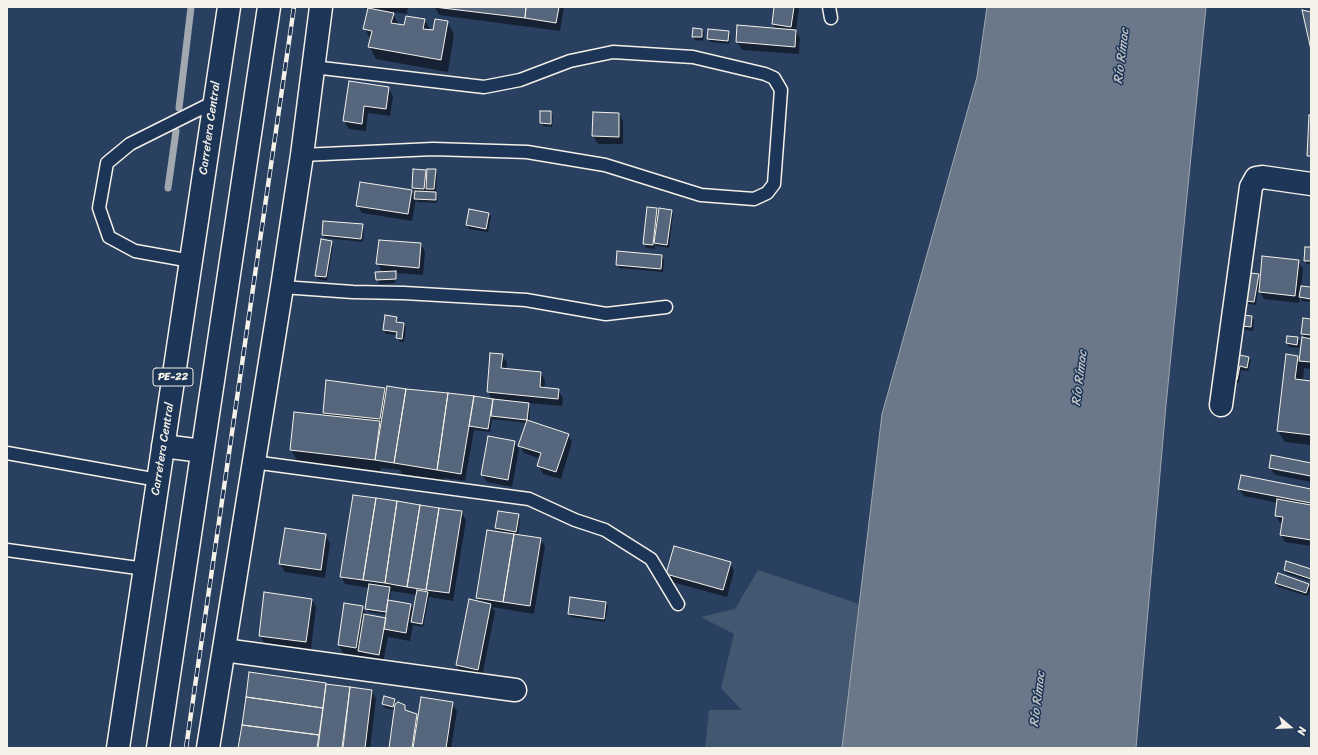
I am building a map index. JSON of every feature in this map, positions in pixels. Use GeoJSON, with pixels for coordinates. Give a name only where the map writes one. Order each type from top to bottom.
{"type":"FeatureCollection","features":[{"type":"Feature","properties":{"kind":"main road","name":"Carretera Central"},"geometry":{"type":"LineString","coordinates":[[118,748],[229,7]]}},
{"type":"Feature","properties":{"kind":"main road"},"geometry":{"type":"LineString","coordinates":[[158,748],[269,7]]}},
{"type":"Feature","properties":{"kind":"main road"},"geometry":{"type":"LineString","coordinates":[[208,748],[282,287],[302,155],[321,7]]}},
{"type":"Feature","properties":{"kind":"main road"},"geometry":{"type":"LineString","coordinates":[[1222,405],[1251,187],[1256,178],[1262,177],[1311,184]]}},
{"type":"Feature","properties":{"kind":"main road"},"geometry":{"type":"LineString","coordinates":[[163,446],[202,451]]}},
{"type":"Feature","properties":{"kind":"main road"},"geometry":{"type":"LineString","coordinates":[[224,650],[516,690]]}},
{"type":"Feature","properties":{"kind":"lane"},"geometry":{"type":"LineString","coordinates":[[302,155],[433,149],[527,152],[605,165],[701,195],[754,199],[766,193],[774,184],[781,90],[774,78],[765,74],[693,57],[613,52],[570,61],[520,80],[484,87],[313,67]]}},
{"type":"Feature","properties":{"kind":"lane"},"geometry":{"type":"LineString","coordinates":[[191,262],[135,251],[109,237],[99,208],[107,163],[130,144],[214,102]]}},
{"type":"Feature","properties":{"kind":"lane"},"geometry":{"type":"LineString","coordinates":[[282,287],[352,292],[404,292],[526,300],[606,314],[666,307]]}},
{"type":"Feature","properties":{"kind":"lane"},"geometry":{"type":"LineString","coordinates":[[7,453],[158,480]]}},
{"type":"Feature","properties":{"kind":"lane"},"geometry":{"type":"LineString","coordinates":[[253,462],[529,499],[575,520],[605,530],[651,559],[678,604]]}},
{"type":"Feature","properties":{"kind":"lane"},"geometry":{"type":"LineString","coordinates":[[7,550],[145,568]]}},
{"type":"Feature","properties":{"kind":"shaded area"},"geometry":{"type":"Polygon","coordinates":[[[758,570],[859,604],[842,748],[705,748],[709,710],[742,710],[721,688],[734,634],[701,617],[735,609],[758,570]]]}},
{"type":"Feature","properties":{"kind":"water","name":"Río Rímac"},"geometry":{"type":"Polygon","coordinates":[[[987,7],[1206,7],[1166,405],[1136,748],[842,748],[882,414],[977,77],[987,7]]]}},
{"type":"Feature","properties":{"kind":"building"},"geometry":{"type":"Polygon","coordinates":[[[434,7],[526,7],[525,18],[434,7]]]}},
{"type":"Feature","properties":{"kind":"building"},"geometry":{"type":"Polygon","coordinates":[[[526,7],[559,7],[556,23],[525,18],[526,7]]]}},
{"type":"Feature","properties":{"kind":"building"},"geometry":{"type":"Polygon","coordinates":[[[774,7],[794,7],[791,27],[772,24],[774,7]]]}},
{"type":"Feature","properties":{"kind":"building"},"geometry":{"type":"Polygon","coordinates":[[[368,8],[394,13],[391,23],[404,25],[406,16],[425,19],[423,29],[433,30],[435,19],[448,21],[441,60],[368,47],[372,31],[363,29],[368,8]]]}},
{"type":"Feature","properties":{"kind":"building"},"geometry":{"type":"Polygon","coordinates":[[[1302,10],[1311,12],[1311,50],[1302,10]]]}},
{"type":"Feature","properties":{"kind":"building"},"geometry":{"type":"Polygon","coordinates":[[[737,25],[796,30],[795,47],[736,42],[737,25]]]}},
{"type":"Feature","properties":{"kind":"building"},"geometry":{"type":"Polygon","coordinates":[[[693,28],[702,29],[702,37],[692,37],[693,28]]]}},
{"type":"Feature","properties":{"kind":"building"},"geometry":{"type":"Polygon","coordinates":[[[708,29],[729,31],[728,41],[707,39],[708,29]]]}},
{"type":"Feature","properties":{"kind":"building"},"geometry":{"type":"Polygon","coordinates":[[[349,81],[389,87],[386,109],[364,106],[362,124],[343,121],[349,81]]]}},
{"type":"Feature","properties":{"kind":"building"},"geometry":{"type":"Polygon","coordinates":[[[540,111],[551,111],[551,124],[540,123],[540,111]]]}},
{"type":"Feature","properties":{"kind":"building"},"geometry":{"type":"Polygon","coordinates":[[[593,112],[619,113],[619,137],[592,136],[593,112]]]}},
{"type":"Feature","properties":{"kind":"building"},"geometry":{"type":"Polygon","coordinates":[[[1309,115],[1311,115],[1311,156],[1307,156],[1309,115]]]}},
{"type":"Feature","properties":{"kind":"building"},"geometry":{"type":"Polygon","coordinates":[[[413,169],[426,170],[424,189],[412,188],[413,169]]]}},
{"type":"Feature","properties":{"kind":"building"},"geometry":{"type":"Polygon","coordinates":[[[427,169],[436,169],[434,189],[426,189],[427,169]]]}},
{"type":"Feature","properties":{"kind":"building"},"geometry":{"type":"Polygon","coordinates":[[[360,182],[412,190],[408,214],[356,206],[360,182]]]}},
{"type":"Feature","properties":{"kind":"building"},"geometry":{"type":"Polygon","coordinates":[[[415,191],[436,192],[436,200],[414,199],[415,191]]]}},
{"type":"Feature","properties":{"kind":"building"},"geometry":{"type":"Polygon","coordinates":[[[647,207],[657,208],[653,245],[643,244],[647,207]]]}},
{"type":"Feature","properties":{"kind":"building"},"geometry":{"type":"Polygon","coordinates":[[[659,208],[672,210],[667,245],[654,243],[659,208]]]}},
{"type":"Feature","properties":{"kind":"building"},"geometry":{"type":"Polygon","coordinates":[[[469,209],[489,213],[486,229],[466,225],[469,209]]]}},
{"type":"Feature","properties":{"kind":"building"},"geometry":{"type":"Polygon","coordinates":[[[323,221],[363,224],[361,239],[322,235],[323,221]]]}},
{"type":"Feature","properties":{"kind":"building"},"geometry":{"type":"Polygon","coordinates":[[[321,239],[332,241],[326,277],[315,276],[321,239]]]}},
{"type":"Feature","properties":{"kind":"building"},"geometry":{"type":"Polygon","coordinates":[[[379,240],[421,243],[419,268],[376,264],[379,240]]]}},
{"type":"Feature","properties":{"kind":"building"},"geometry":{"type":"Polygon","coordinates":[[[1305,247],[1311,247],[1311,261],[1304,261],[1305,247]]]}},
{"type":"Feature","properties":{"kind":"building"},"geometry":{"type":"Polygon","coordinates":[[[617,251],[662,255],[661,269],[616,265],[617,251]]]}},
{"type":"Feature","properties":{"kind":"building"},"geometry":{"type":"Polygon","coordinates":[[[1262,256],[1299,260],[1295,296],[1259,292],[1262,256]]]}},
{"type":"Feature","properties":{"kind":"building"},"geometry":{"type":"Polygon","coordinates":[[[396,271],[396,279],[376,280],[375,272],[396,271]]]}},
{"type":"Feature","properties":{"kind":"building"},"geometry":{"type":"Polygon","coordinates":[[[1243,272],[1259,274],[1254,302],[1239,300],[1243,272]]]}},
{"type":"Feature","properties":{"kind":"building"},"geometry":{"type":"Polygon","coordinates":[[[1301,286],[1311,287],[1311,299],[1299,297],[1301,286]]]}},
{"type":"Feature","properties":{"kind":"building"},"geometry":{"type":"Polygon","coordinates":[[[1234,314],[1252,316],[1251,327],[1233,325],[1234,314]]]}},
{"type":"Feature","properties":{"kind":"building"},"geometry":{"type":"Polygon","coordinates":[[[385,315],[397,317],[396,322],[404,323],[402,339],[396,338],[397,332],[383,330],[385,315]]]}},
{"type":"Feature","properties":{"kind":"building"},"geometry":{"type":"Polygon","coordinates":[[[1303,318],[1311,319],[1311,335],[1301,334],[1303,318]]]}},
{"type":"Feature","properties":{"kind":"building"},"geometry":{"type":"Polygon","coordinates":[[[1287,336],[1298,337],[1297,345],[1286,343],[1287,336]]]}},
{"type":"Feature","properties":{"kind":"building"},"geometry":{"type":"Polygon","coordinates":[[[1302,337],[1311,339],[1311,362],[1299,361],[1302,337]]]}},
{"type":"Feature","properties":{"kind":"building"},"geometry":{"type":"Polygon","coordinates":[[[490,353],[503,354],[501,368],[541,372],[540,387],[559,389],[558,399],[487,392],[490,353]]]}},
{"type":"Feature","properties":{"kind":"building"},"geometry":{"type":"Polygon","coordinates":[[[1231,353],[1249,357],[1247,368],[1240,366],[1237,380],[1226,378],[1231,353]]]}},
{"type":"Feature","properties":{"kind":"building"},"geometry":{"type":"Polygon","coordinates":[[[1286,354],[1298,356],[1295,379],[1311,381],[1311,435],[1277,431],[1286,354]]]}},
{"type":"Feature","properties":{"kind":"building"},"geometry":{"type":"Polygon","coordinates":[[[326,380],[385,388],[380,419],[323,413],[326,380]]]}},
{"type":"Feature","properties":{"kind":"building"},"geometry":{"type":"Polygon","coordinates":[[[387,386],[406,389],[394,463],[375,460],[387,386]]]}},
{"type":"Feature","properties":{"kind":"building"},"geometry":{"type":"Polygon","coordinates":[[[406,389],[448,393],[437,470],[394,463],[406,389]]]}},
{"type":"Feature","properties":{"kind":"building"},"geometry":{"type":"Polygon","coordinates":[[[448,393],[474,396],[461,474],[437,470],[448,393]]]}},
{"type":"Feature","properties":{"kind":"building"},"geometry":{"type":"Polygon","coordinates":[[[474,396],[493,399],[488,429],[469,426],[474,396]]]}},
{"type":"Feature","properties":{"kind":"building"},"geometry":{"type":"Polygon","coordinates":[[[493,399],[529,403],[527,420],[491,416],[493,399]]]}},
{"type":"Feature","properties":{"kind":"building"},"geometry":{"type":"Polygon","coordinates":[[[294,412],[380,421],[375,460],[290,450],[294,412]]]}},
{"type":"Feature","properties":{"kind":"building"},"geometry":{"type":"Polygon","coordinates":[[[527,420],[569,434],[556,472],[537,466],[541,453],[518,446],[527,420]]]}},
{"type":"Feature","properties":{"kind":"building"},"geometry":{"type":"Polygon","coordinates":[[[488,436],[515,441],[508,480],[481,475],[488,436]]]}},
{"type":"Feature","properties":{"kind":"building"},"geometry":{"type":"Polygon","coordinates":[[[1271,455],[1311,463],[1311,476],[1269,468],[1271,455]]]}},
{"type":"Feature","properties":{"kind":"building"},"geometry":{"type":"Polygon","coordinates":[[[1241,475],[1311,489],[1311,503],[1238,489],[1241,475]]]}},
{"type":"Feature","properties":{"kind":"building"},"geometry":{"type":"Polygon","coordinates":[[[353,495],[376,498],[363,580],[340,577],[353,495]]]}},
{"type":"Feature","properties":{"kind":"building"},"geometry":{"type":"Polygon","coordinates":[[[376,498],[397,501],[385,583],[363,580],[376,498]]]}},
{"type":"Feature","properties":{"kind":"building"},"geometry":{"type":"Polygon","coordinates":[[[1277,499],[1311,505],[1311,540],[1280,535],[1283,517],[1275,516],[1277,499]]]}},
{"type":"Feature","properties":{"kind":"building"},"geometry":{"type":"Polygon","coordinates":[[[397,501],[420,505],[407,587],[385,583],[397,501]]]}},
{"type":"Feature","properties":{"kind":"building"},"geometry":{"type":"Polygon","coordinates":[[[420,505],[439,508],[426,590],[407,587],[420,505]]]}},
{"type":"Feature","properties":{"kind":"building"},"geometry":{"type":"Polygon","coordinates":[[[439,508],[462,511],[449,593],[426,590],[439,508]]]}},
{"type":"Feature","properties":{"kind":"building"},"geometry":{"type":"Polygon","coordinates":[[[498,511],[519,514],[516,532],[495,528],[498,511]]]}},
{"type":"Feature","properties":{"kind":"building"},"geometry":{"type":"Polygon","coordinates":[[[285,528],[326,534],[321,570],[279,564],[285,528]]]}},
{"type":"Feature","properties":{"kind":"building"},"geometry":{"type":"Polygon","coordinates":[[[487,530],[514,534],[503,602],[476,598],[487,530]]]}},
{"type":"Feature","properties":{"kind":"building"},"geometry":{"type":"Polygon","coordinates":[[[514,534],[541,538],[530,606],[503,602],[514,534]]]}},
{"type":"Feature","properties":{"kind":"building"},"geometry":{"type":"Polygon","coordinates":[[[674,546],[731,562],[723,590],[666,574],[674,546]]]}},
{"type":"Feature","properties":{"kind":"building"},"geometry":{"type":"Polygon","coordinates":[[[1286,561],[1311,569],[1311,579],[1284,570],[1286,561]]]}},
{"type":"Feature","properties":{"kind":"building"},"geometry":{"type":"Polygon","coordinates":[[[1278,573],[1309,584],[1306,593],[1275,583],[1278,573]]]}},
{"type":"Feature","properties":{"kind":"building"},"geometry":{"type":"Polygon","coordinates":[[[369,584],[390,587],[386,612],[365,609],[369,584]]]}},
{"type":"Feature","properties":{"kind":"building"},"geometry":{"type":"Polygon","coordinates":[[[417,590],[428,592],[422,624],[411,622],[417,590]]]}},
{"type":"Feature","properties":{"kind":"building"},"geometry":{"type":"Polygon","coordinates":[[[264,592],[312,599],[306,642],[259,636],[264,592]]]}},
{"type":"Feature","properties":{"kind":"building"},"geometry":{"type":"Polygon","coordinates":[[[570,597],[606,602],[604,619],[568,614],[570,597]]]}},
{"type":"Feature","properties":{"kind":"building"},"geometry":{"type":"Polygon","coordinates":[[[469,599],[491,604],[478,670],[456,665],[469,599]]]}},
{"type":"Feature","properties":{"kind":"building"},"geometry":{"type":"Polygon","coordinates":[[[388,600],[411,604],[406,633],[384,629],[388,600]]]}},
{"type":"Feature","properties":{"kind":"building"},"geometry":{"type":"Polygon","coordinates":[[[344,603],[363,606],[356,648],[338,645],[344,603]]]}},
{"type":"Feature","properties":{"kind":"building"},"geometry":{"type":"Polygon","coordinates":[[[364,614],[386,618],[379,655],[358,651],[364,614]]]}},
{"type":"Feature","properties":{"kind":"building"},"geometry":{"type":"Polygon","coordinates":[[[249,672],[326,683],[323,708],[246,697],[249,672]]]}},
{"type":"Feature","properties":{"kind":"building"},"geometry":{"type":"Polygon","coordinates":[[[326,684],[350,687],[342,748],[318,748],[326,684]]]}},
{"type":"Feature","properties":{"kind":"building"},"geometry":{"type":"Polygon","coordinates":[[[350,687],[372,690],[365,748],[343,748],[350,687]]]}},
{"type":"Feature","properties":{"kind":"building"},"geometry":{"type":"Polygon","coordinates":[[[384,696],[395,699],[393,707],[382,704],[384,696]]]}},
{"type":"Feature","properties":{"kind":"building"},"geometry":{"type":"Polygon","coordinates":[[[246,697],[323,708],[319,735],[242,725],[246,697]]]}},
{"type":"Feature","properties":{"kind":"building"},"geometry":{"type":"Polygon","coordinates":[[[421,697],[453,702],[446,748],[413,748],[421,697]]]}},
{"type":"Feature","properties":{"kind":"building"},"geometry":{"type":"Polygon","coordinates":[[[398,702],[405,705],[405,710],[417,714],[412,748],[389,748],[395,704],[398,702]]]}},
{"type":"Feature","properties":{"kind":"building"},"geometry":{"type":"Polygon","coordinates":[[[242,725],[319,735],[317,748],[238,748],[242,725]]]}},
{"type":"Feature","properties":{"kind":"waterway"},"geometry":{"type":"LineString","coordinates":[[179,108],[191,7]]}},
{"type":"Feature","properties":{"kind":"waterway"},"geometry":{"type":"LineString","coordinates":[[168,188],[176,131]]}},
{"type":"Feature","properties":{"kind":"railway"},"geometry":{"type":"LineString","coordinates":[[186,748],[294,7]]}}]}
